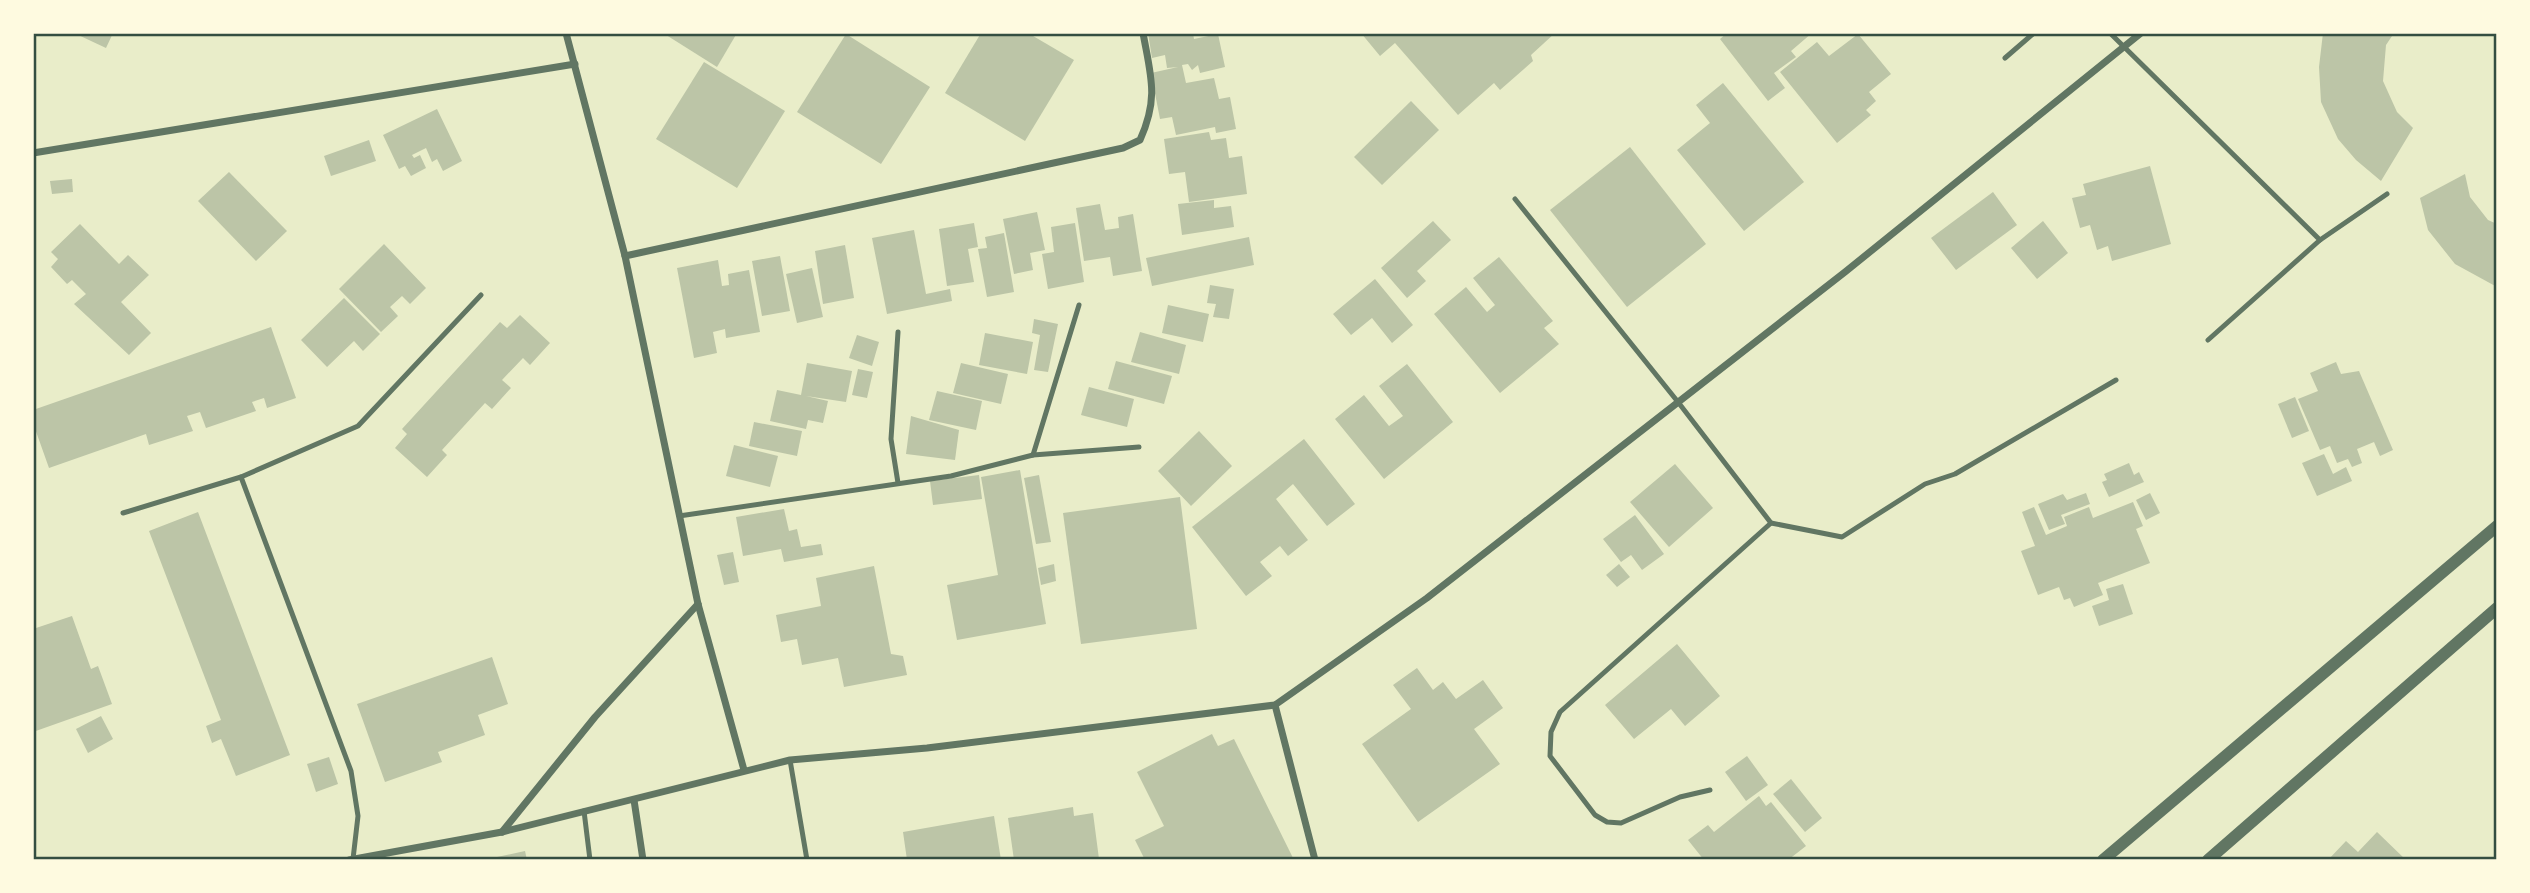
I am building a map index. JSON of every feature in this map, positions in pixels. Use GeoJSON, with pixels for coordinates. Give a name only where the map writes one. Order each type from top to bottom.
{"type":"FeatureCollection","features":[{"type":"Feature","properties":{"kind":"street"},"geometry":{"type":"LineString","coordinates":[[566,33],[625,256],[698,604],[744,770]]}},
{"type":"Feature","properties":{"kind":"street"},"geometry":{"type":"LineString","coordinates":[[625,256],[1123,148],[1140,141],[1152,114],[1152,83],[1143,33]]}},
{"type":"Feature","properties":{"kind":"street"},"geometry":{"type":"LineString","coordinates":[[351,859],[502,832],[790,760],[928,748],[1275,705],[1427,598],[2141,33]]}},
{"type":"Feature","properties":{"kind":"street"},"geometry":{"type":"LineString","coordinates":[[33,153],[575,64]]}},
{"type":"Feature","properties":{"kind":"street"},"geometry":{"type":"LineString","coordinates":[[2103,860],[2497,526]]}},
{"type":"Feature","properties":{"kind":"street"},"geometry":{"type":"LineString","coordinates":[[502,832],[595,717],[698,604]]}},
{"type":"Feature","properties":{"kind":"street"},"geometry":{"type":"LineString","coordinates":[[2208,860],[2497,608]]}},
{"type":"Feature","properties":{"kind":"street"},"geometry":{"type":"LineString","coordinates":[[1275,705],[1315,860]]}},
{"type":"Feature","properties":{"kind":"street"},"geometry":{"type":"LineString","coordinates":[[634,800],[643,860]]}},
{"type":"Feature","properties":{"kind":"lane"},"geometry":{"type":"LineString","coordinates":[[2005,58],[2034,33]]}},
{"type":"Feature","properties":{"kind":"lane"},"geometry":{"type":"LineString","coordinates":[[2110,33],[2320,240]]}},
{"type":"Feature","properties":{"kind":"lane"},"geometry":{"type":"LineString","coordinates":[[2208,341],[2320,240],[2387,194]]}},
{"type":"Feature","properties":{"kind":"lane"},"geometry":{"type":"LineString","coordinates":[[1515,199],[1771,523],[1842,537],[1925,484],[1955,474],[2116,380]]}},
{"type":"Feature","properties":{"kind":"lane"},"geometry":{"type":"LineString","coordinates":[[123,513],[241,477],[358,426],[481,295]]}},
{"type":"Feature","properties":{"kind":"lane"},"geometry":{"type":"LineString","coordinates":[[1033,455],[1079,305]]}},
{"type":"Feature","properties":{"kind":"lane"},"geometry":{"type":"LineString","coordinates":[[898,332],[891,439],[898,483]]}},
{"type":"Feature","properties":{"kind":"lane"},"geometry":{"type":"LineString","coordinates":[[679,516],[951,475],[1033,455],[1139,447]]}},
{"type":"Feature","properties":{"kind":"lane"},"geometry":{"type":"LineString","coordinates":[[241,477],[351,771],[358,816],[351,859]]}},
{"type":"Feature","properties":{"kind":"lane"},"geometry":{"type":"LineString","coordinates":[[1710,790],[1680,797],[1621,823],[1607,822],[1595,815],[1550,756],[1551,732],[1560,712],[1771,523]]}},
{"type":"Feature","properties":{"kind":"lane"},"geometry":{"type":"LineString","coordinates":[[790,760],[807,860]]}},
{"type":"Feature","properties":{"kind":"lane"},"geometry":{"type":"LineString","coordinates":[[584,811],[590,860]]}},
{"type":"Feature","properties":{"kind":"building"},"geometry":{"type":"Polygon","coordinates":[[[74,33],[113,33],[106,48],[74,33]]]}},
{"type":"Feature","properties":{"kind":"building"},"geometry":{"type":"Polygon","coordinates":[[[663,33],[737,33],[717,67],[663,33]]]}},
{"type":"Feature","properties":{"kind":"building"},"geometry":{"type":"Polygon","coordinates":[[[981,33],[1028,33],[1074,60],[1025,141],[945,93],[981,33]]]}},
{"type":"Feature","properties":{"kind":"building"},"geometry":{"type":"Polygon","coordinates":[[[1148,33],[1193,33],[1194,39],[1218,34],[1225,67],[1200,73],[1198,65],[1192,70],[1188,64],[1182,65],[1186,83],[1214,78],[1219,99],[1230,97],[1236,129],[1216,133],[1215,127],[1176,135],[1172,117],[1160,119],[1151,73],[1178,67],[1167,68],[1165,55],[1152,58],[1148,33]]]}},
{"type":"Feature","properties":{"kind":"building"},"geometry":{"type":"Polygon","coordinates":[[[1361,33],[1555,33],[1531,55],[1533,61],[1500,90],[1494,83],[1458,115],[1395,43],[1380,56],[1361,33]]]}},
{"type":"Feature","properties":{"kind":"building"},"geometry":{"type":"Polygon","coordinates":[[[1727,33],[1812,33],[1791,51],[1796,57],[1774,73],[1785,88],[1768,101],[1720,39],[1727,33]]]}},
{"type":"Feature","properties":{"kind":"building"},"geometry":{"type":"Polygon","coordinates":[[[2323,33],[2394,33],[2386,45],[2383,81],[2397,112],[2413,128],[2381,181],[2356,160],[2338,139],[2321,102],[2319,67],[2323,33]]]}},
{"type":"Feature","properties":{"kind":"building"},"geometry":{"type":"Polygon","coordinates":[[[846,34],[930,87],[881,164],[797,112],[846,34]]]}},
{"type":"Feature","properties":{"kind":"building"},"geometry":{"type":"Polygon","coordinates":[[[1858,34],[1891,74],[1869,92],[1876,101],[1866,110],[1871,115],[1837,143],[1780,72],[1817,42],[1829,56],[1858,34]]]}},
{"type":"Feature","properties":{"kind":"building"},"geometry":{"type":"Polygon","coordinates":[[[704,62],[785,111],[737,188],[656,139],[704,62]]]}},
{"type":"Feature","properties":{"kind":"building"},"geometry":{"type":"Polygon","coordinates":[[[1723,83],[1804,182],[1744,231],[1677,150],[1710,123],[1696,105],[1723,83]]]}},
{"type":"Feature","properties":{"kind":"building"},"geometry":{"type":"Polygon","coordinates":[[[1411,101],[1439,130],[1382,185],[1354,157],[1411,101]]]}},
{"type":"Feature","properties":{"kind":"building"},"geometry":{"type":"Polygon","coordinates":[[[437,109],[462,161],[443,171],[437,159],[432,162],[426,148],[412,155],[414,158],[420,155],[426,168],[411,176],[405,166],[399,169],[383,135],[437,109]]]}},
{"type":"Feature","properties":{"kind":"building"},"geometry":{"type":"Polygon","coordinates":[[[1209,132],[1211,140],[1226,138],[1229,158],[1242,156],[1247,194],[1189,202],[1185,172],[1169,174],[1164,139],[1209,132]]]}},
{"type":"Feature","properties":{"kind":"building"},"geometry":{"type":"Polygon","coordinates":[[[369,140],[376,161],[331,176],[324,156],[369,140]]]}},
{"type":"Feature","properties":{"kind":"building"},"geometry":{"type":"Polygon","coordinates":[[[1630,147],[1706,244],[1627,307],[1550,210],[1630,147]]]}},
{"type":"Feature","properties":{"kind":"building"},"geometry":{"type":"Polygon","coordinates":[[[2150,166],[2171,244],[2112,261],[2108,246],[2097,250],[2090,225],[2080,228],[2072,198],[2086,195],[2083,184],[2150,166]]]}},
{"type":"Feature","properties":{"kind":"building"},"geometry":{"type":"Polygon","coordinates":[[[229,172],[287,231],[256,261],[198,201],[229,172]]]}},
{"type":"Feature","properties":{"kind":"building"},"geometry":{"type":"Polygon","coordinates":[[[2465,174],[2470,197],[2488,220],[2497,224],[2497,287],[2455,264],[2428,230],[2420,198],[2465,174]]]}},
{"type":"Feature","properties":{"kind":"building"},"geometry":{"type":"Polygon","coordinates":[[[72,179],[73,192],[52,194],[50,181],[72,179]]]}},
{"type":"Feature","properties":{"kind":"building"},"geometry":{"type":"Polygon","coordinates":[[[1993,192],[2017,225],[1956,270],[1931,238],[1993,192]]]}},
{"type":"Feature","properties":{"kind":"building"},"geometry":{"type":"Polygon","coordinates":[[[1214,200],[1214,208],[1231,206],[1234,227],[1182,235],[1178,204],[1214,200]]]}},
{"type":"Feature","properties":{"kind":"building"},"geometry":{"type":"Polygon","coordinates":[[[1100,204],[1105,230],[1119,228],[1118,217],[1133,214],[1142,271],[1113,276],[1110,257],[1084,261],[1076,208],[1100,204]]]}},
{"type":"Feature","properties":{"kind":"building"},"geometry":{"type":"Polygon","coordinates":[[[1037,212],[1045,250],[1030,253],[1033,270],[1014,274],[1003,219],[1037,212]]]}},
{"type":"Feature","properties":{"kind":"building"},"geometry":{"type":"Polygon","coordinates":[[[1433,221],[1451,240],[1417,271],[1426,281],[1407,298],[1381,268],[1433,221]]]}},
{"type":"Feature","properties":{"kind":"building"},"geometry":{"type":"Polygon","coordinates":[[[2043,221],[2068,253],[2037,279],[2011,248],[2043,221]]]}},
{"type":"Feature","properties":{"kind":"building"},"geometry":{"type":"Polygon","coordinates":[[[974,223],[978,247],[968,249],[974,282],[947,286],[939,229],[974,223]]]}},
{"type":"Feature","properties":{"kind":"building"},"geometry":{"type":"Polygon","coordinates":[[[1075,223],[1084,282],[1048,289],[1042,254],[1054,252],[1051,227],[1075,223]]]}},
{"type":"Feature","properties":{"kind":"building"},"geometry":{"type":"Polygon","coordinates":[[[80,224],[119,264],[128,255],[149,275],[121,302],[151,333],[129,355],[74,304],[86,294],[72,280],[67,284],[51,267],[58,259],[51,252],[80,224]]]}},
{"type":"Feature","properties":{"kind":"building"},"geometry":{"type":"Polygon","coordinates":[[[914,230],[926,294],[950,289],[952,301],[887,314],[872,238],[914,230]]]}},
{"type":"Feature","properties":{"kind":"building"},"geometry":{"type":"Polygon","coordinates":[[[1004,233],[1014,292],[987,297],[978,249],[987,248],[985,237],[1004,233]]]}},
{"type":"Feature","properties":{"kind":"building"},"geometry":{"type":"Polygon","coordinates":[[[1249,237],[1254,265],[1152,286],[1146,258],[1249,237]]]}},
{"type":"Feature","properties":{"kind":"building"},"geometry":{"type":"Polygon","coordinates":[[[384,244],[426,288],[410,304],[402,296],[390,307],[398,316],[381,332],[339,289],[384,244]]]}},
{"type":"Feature","properties":{"kind":"building"},"geometry":{"type":"Polygon","coordinates":[[[845,245],[854,298],[823,304],[815,251],[845,245]]]}},
{"type":"Feature","properties":{"kind":"building"},"geometry":{"type":"Polygon","coordinates":[[[780,256],[790,311],[762,316],[752,261],[780,256]]]}},
{"type":"Feature","properties":{"kind":"building"},"geometry":{"type":"Polygon","coordinates":[[[1499,257],[1553,321],[1544,328],[1559,344],[1500,393],[1434,314],[1466,287],[1487,312],[1495,305],[1473,278],[1499,257]]]}},
{"type":"Feature","properties":{"kind":"building"},"geometry":{"type":"Polygon","coordinates":[[[718,260],[722,286],[729,285],[728,274],[749,270],[760,332],[726,338],[725,329],[713,332],[717,353],[694,358],[677,268],[718,260]]]}},
{"type":"Feature","properties":{"kind":"building"},"geometry":{"type":"Polygon","coordinates":[[[812,268],[823,317],[797,323],[786,274],[812,268]]]}},
{"type":"Feature","properties":{"kind":"building"},"geometry":{"type":"Polygon","coordinates":[[[1375,279],[1413,325],[1392,343],[1372,318],[1351,335],[1333,314],[1375,279]]]}},
{"type":"Feature","properties":{"kind":"building"},"geometry":{"type":"Polygon","coordinates":[[[1210,285],[1234,289],[1229,319],[1213,317],[1216,304],[1207,303],[1210,285]]]}},
{"type":"Feature","properties":{"kind":"building"},"geometry":{"type":"Polygon","coordinates":[[[344,298],[380,334],[363,351],[354,341],[327,367],[301,340],[344,298]]]}},
{"type":"Feature","properties":{"kind":"building"},"geometry":{"type":"Polygon","coordinates":[[[1168,305],[1209,314],[1203,342],[1162,333],[1168,305]]]}},
{"type":"Feature","properties":{"kind":"building"},"geometry":{"type":"Polygon","coordinates":[[[520,315],[550,343],[530,365],[523,358],[502,380],[511,388],[492,409],[485,403],[442,450],[447,455],[427,477],[395,448],[407,434],[402,429],[500,322],[507,328],[520,315]]]}},
{"type":"Feature","properties":{"kind":"building"},"geometry":{"type":"Polygon","coordinates":[[[1034,319],[1058,324],[1048,372],[1034,370],[1040,335],[1032,333],[1034,319]]]}},
{"type":"Feature","properties":{"kind":"building"},"geometry":{"type":"Polygon","coordinates":[[[271,327],[296,398],[267,408],[264,398],[252,402],[256,411],[206,428],[200,412],[187,416],[193,431],[149,445],[146,434],[49,468],[33,423],[33,410],[271,327]]]}},
{"type":"Feature","properties":{"kind":"building"},"geometry":{"type":"Polygon","coordinates":[[[1140,332],[1186,345],[1179,374],[1131,362],[1140,332]]]}},
{"type":"Feature","properties":{"kind":"building"},"geometry":{"type":"Polygon","coordinates":[[[985,333],[1033,342],[1027,374],[979,365],[985,333]]]}},
{"type":"Feature","properties":{"kind":"building"},"geometry":{"type":"Polygon","coordinates":[[[857,335],[879,342],[872,366],[849,358],[857,335]]]}},
{"type":"Feature","properties":{"kind":"building"},"geometry":{"type":"Polygon","coordinates":[[[1116,361],[1172,376],[1164,404],[1108,389],[1116,361]]]}},
{"type":"Feature","properties":{"kind":"building"},"geometry":{"type":"Polygon","coordinates":[[[2336,362],[2341,374],[2359,371],[2393,450],[2380,456],[2374,442],[2357,449],[2362,463],[2352,467],[2348,459],[2337,463],[2330,446],[2320,450],[2298,399],[2318,391],[2310,373],[2336,362]]]}},
{"type":"Feature","properties":{"kind":"building"},"geometry":{"type":"Polygon","coordinates":[[[807,363],[852,371],[846,402],[806,396],[828,401],[823,423],[808,420],[806,429],[770,421],[777,390],[801,395],[807,363]]]}},
{"type":"Feature","properties":{"kind":"building"},"geometry":{"type":"Polygon","coordinates":[[[961,363],[1008,374],[1001,404],[953,393],[961,363]]]}},
{"type":"Feature","properties":{"kind":"building"},"geometry":{"type":"Polygon","coordinates":[[[1407,364],[1453,422],[1384,479],[1335,419],[1364,395],[1389,426],[1403,416],[1379,386],[1407,364]]]}},
{"type":"Feature","properties":{"kind":"building"},"geometry":{"type":"Polygon","coordinates":[[[858,369],[873,372],[867,398],[852,395],[858,369]]]}},
{"type":"Feature","properties":{"kind":"building"},"geometry":{"type":"Polygon","coordinates":[[[1089,387],[1134,399],[1127,427],[1081,415],[1089,387]]]}},
{"type":"Feature","properties":{"kind":"building"},"geometry":{"type":"Polygon","coordinates":[[[937,391],[982,401],[976,430],[929,420],[937,391]]]}},
{"type":"Feature","properties":{"kind":"building"},"geometry":{"type":"Polygon","coordinates":[[[2295,397],[2309,431],[2292,438],[2278,404],[2295,397]]]}},
{"type":"Feature","properties":{"kind":"building"},"geometry":{"type":"Polygon","coordinates":[[[911,416],[959,430],[955,460],[906,454],[911,416]]]}},
{"type":"Feature","properties":{"kind":"building"},"geometry":{"type":"Polygon","coordinates":[[[754,422],[802,431],[797,456],[749,446],[754,422]]]}},
{"type":"Feature","properties":{"kind":"building"},"geometry":{"type":"Polygon","coordinates":[[[1199,431],[1232,466],[1191,506],[1158,471],[1199,431]]]}},
{"type":"Feature","properties":{"kind":"building"},"geometry":{"type":"Polygon","coordinates":[[[1304,439],[1355,504],[1327,526],[1293,484],[1276,499],[1308,540],[1288,556],[1280,546],[1260,562],[1272,576],[1246,596],[1192,527],[1304,439]]]}},
{"type":"Feature","properties":{"kind":"building"},"geometry":{"type":"Polygon","coordinates":[[[734,445],[778,456],[770,487],[726,476],[734,445]]]}},
{"type":"Feature","properties":{"kind":"building"},"geometry":{"type":"Polygon","coordinates":[[[2324,454],[2333,474],[2346,467],[2352,481],[2317,496],[2302,463],[2324,454]]]}},
{"type":"Feature","properties":{"kind":"building"},"geometry":{"type":"Polygon","coordinates":[[[2129,463],[2134,475],[2139,472],[2144,482],[2109,497],[2102,482],[2107,480],[2104,474],[2129,463]]]}},
{"type":"Feature","properties":{"kind":"building"},"geometry":{"type":"Polygon","coordinates":[[[1675,464],[1713,508],[1669,547],[1630,502],[1675,464]]]}},
{"type":"Feature","properties":{"kind":"building"},"geometry":{"type":"Polygon","coordinates":[[[1020,470],[1046,624],[957,640],[947,585],[998,575],[981,477],[1020,470]]]}},
{"type":"Feature","properties":{"kind":"building"},"geometry":{"type":"Polygon","coordinates":[[[979,475],[982,499],[933,505],[930,481],[979,475]]]}},
{"type":"Feature","properties":{"kind":"building"},"geometry":{"type":"Polygon","coordinates":[[[1039,475],[1051,542],[1036,544],[1024,478],[1039,475]]]}},
{"type":"Feature","properties":{"kind":"building"},"geometry":{"type":"Polygon","coordinates":[[[2086,493],[2090,504],[2061,515],[2065,524],[2049,530],[2038,504],[2063,494],[2067,500],[2086,493]]]}},
{"type":"Feature","properties":{"kind":"building"},"geometry":{"type":"Polygon","coordinates":[[[2150,493],[2160,513],[2146,520],[2136,500],[2150,493]]]}},
{"type":"Feature","properties":{"kind":"building"},"geometry":{"type":"Polygon","coordinates":[[[1180,497],[1197,629],[1081,644],[1063,513],[1180,497]]]}},
{"type":"Feature","properties":{"kind":"building"},"geometry":{"type":"Polygon","coordinates":[[[2133,502],[2143,526],[2136,529],[2150,563],[2098,583],[2103,595],[2074,607],[2070,598],[2064,600],[2059,587],[2038,595],[2021,551],[2035,546],[2022,512],[2034,507],[2046,535],[2067,526],[2064,517],[2089,507],[2093,518],[2133,502]]]}},
{"type":"Feature","properties":{"kind":"building"},"geometry":{"type":"Polygon","coordinates":[[[784,509],[789,531],[797,529],[801,547],[821,544],[823,555],[784,562],[781,549],[743,556],[736,517],[784,509]]]}},
{"type":"Feature","properties":{"kind":"building"},"geometry":{"type":"Polygon","coordinates":[[[198,512],[290,755],[236,776],[221,739],[212,743],[206,726],[221,720],[149,531],[198,512]]]}},
{"type":"Feature","properties":{"kind":"building"},"geometry":{"type":"Polygon","coordinates":[[[1635,515],[1664,554],[1642,570],[1631,555],[1621,562],[1603,539],[1635,515]]]}},
{"type":"Feature","properties":{"kind":"building"},"geometry":{"type":"Polygon","coordinates":[[[733,552],[739,582],[724,585],[717,555],[733,552]]]}},
{"type":"Feature","properties":{"kind":"building"},"geometry":{"type":"Polygon","coordinates":[[[1054,564],[1056,581],[1041,585],[1038,568],[1054,564]]]}},
{"type":"Feature","properties":{"kind":"building"},"geometry":{"type":"Polygon","coordinates":[[[1619,564],[1630,577],[1617,587],[1606,575],[1619,564]]]}},
{"type":"Feature","properties":{"kind":"building"},"geometry":{"type":"Polygon","coordinates":[[[874,566],[891,654],[903,656],[907,675],[844,687],[838,658],[802,665],[797,639],[781,642],[776,615],[821,606],[816,578],[874,566]]]}},
{"type":"Feature","properties":{"kind":"building"},"geometry":{"type":"Polygon","coordinates":[[[2123,584],[2133,614],[2099,626],[2092,606],[2109,600],[2106,589],[2123,584]]]}},
{"type":"Feature","properties":{"kind":"building"},"geometry":{"type":"Polygon","coordinates":[[[72,616],[91,669],[98,666],[112,704],[33,732],[33,665],[36,664],[33,629],[72,616]]]}},
{"type":"Feature","properties":{"kind":"building"},"geometry":{"type":"Polygon","coordinates":[[[1677,644],[1720,696],[1685,726],[1671,709],[1634,739],[1605,705],[1677,644]]]}},
{"type":"Feature","properties":{"kind":"building"},"geometry":{"type":"Polygon","coordinates":[[[492,657],[508,704],[478,715],[485,735],[438,752],[442,762],[385,782],[357,704],[492,657]]]}},
{"type":"Feature","properties":{"kind":"building"},"geometry":{"type":"Polygon","coordinates":[[[1417,668],[1433,690],[1443,682],[1456,699],[1483,680],[1503,708],[1474,729],[1500,764],[1418,822],[1362,744],[1411,709],[1393,685],[1417,668]]]}},
{"type":"Feature","properties":{"kind":"building"},"geometry":{"type":"Polygon","coordinates":[[[101,716],[113,739],[88,753],[76,729],[101,716]]]}},
{"type":"Feature","properties":{"kind":"building"},"geometry":{"type":"Polygon","coordinates":[[[1212,734],[1218,746],[1234,739],[1294,860],[1145,860],[1135,840],[1164,826],[1137,772],[1212,734]]]}},
{"type":"Feature","properties":{"kind":"building"},"geometry":{"type":"Polygon","coordinates":[[[1747,756],[1768,785],[1746,801],[1725,772],[1747,756]]]}},
{"type":"Feature","properties":{"kind":"building"},"geometry":{"type":"Polygon","coordinates":[[[329,757],[338,784],[316,792],[307,764],[329,757]]]}},
{"type":"Feature","properties":{"kind":"building"},"geometry":{"type":"Polygon","coordinates":[[[1791,779],[1822,818],[1805,832],[1773,794],[1791,779]]]}},
{"type":"Feature","properties":{"kind":"building"},"geometry":{"type":"Polygon","coordinates":[[[1759,796],[1766,806],[1771,802],[1806,846],[1788,860],[1704,860],[1688,840],[1708,825],[1714,832],[1759,796]]]}},
{"type":"Feature","properties":{"kind":"building"},"geometry":{"type":"Polygon","coordinates":[[[1073,807],[1074,816],[1093,813],[1099,859],[1014,860],[1008,818],[1073,807]]]}},
{"type":"Feature","properties":{"kind":"building"},"geometry":{"type":"Polygon","coordinates":[[[994,816],[1001,860],[907,860],[903,832],[994,816]]]}},
{"type":"Feature","properties":{"kind":"building"},"geometry":{"type":"Polygon","coordinates":[[[2377,832],[2406,860],[2328,860],[2346,841],[2358,852],[2377,832]]]}},
{"type":"Feature","properties":{"kind":"building"},"geometry":{"type":"Polygon","coordinates":[[[525,851],[527,860],[498,860],[497,857],[525,851]]]}}]}
